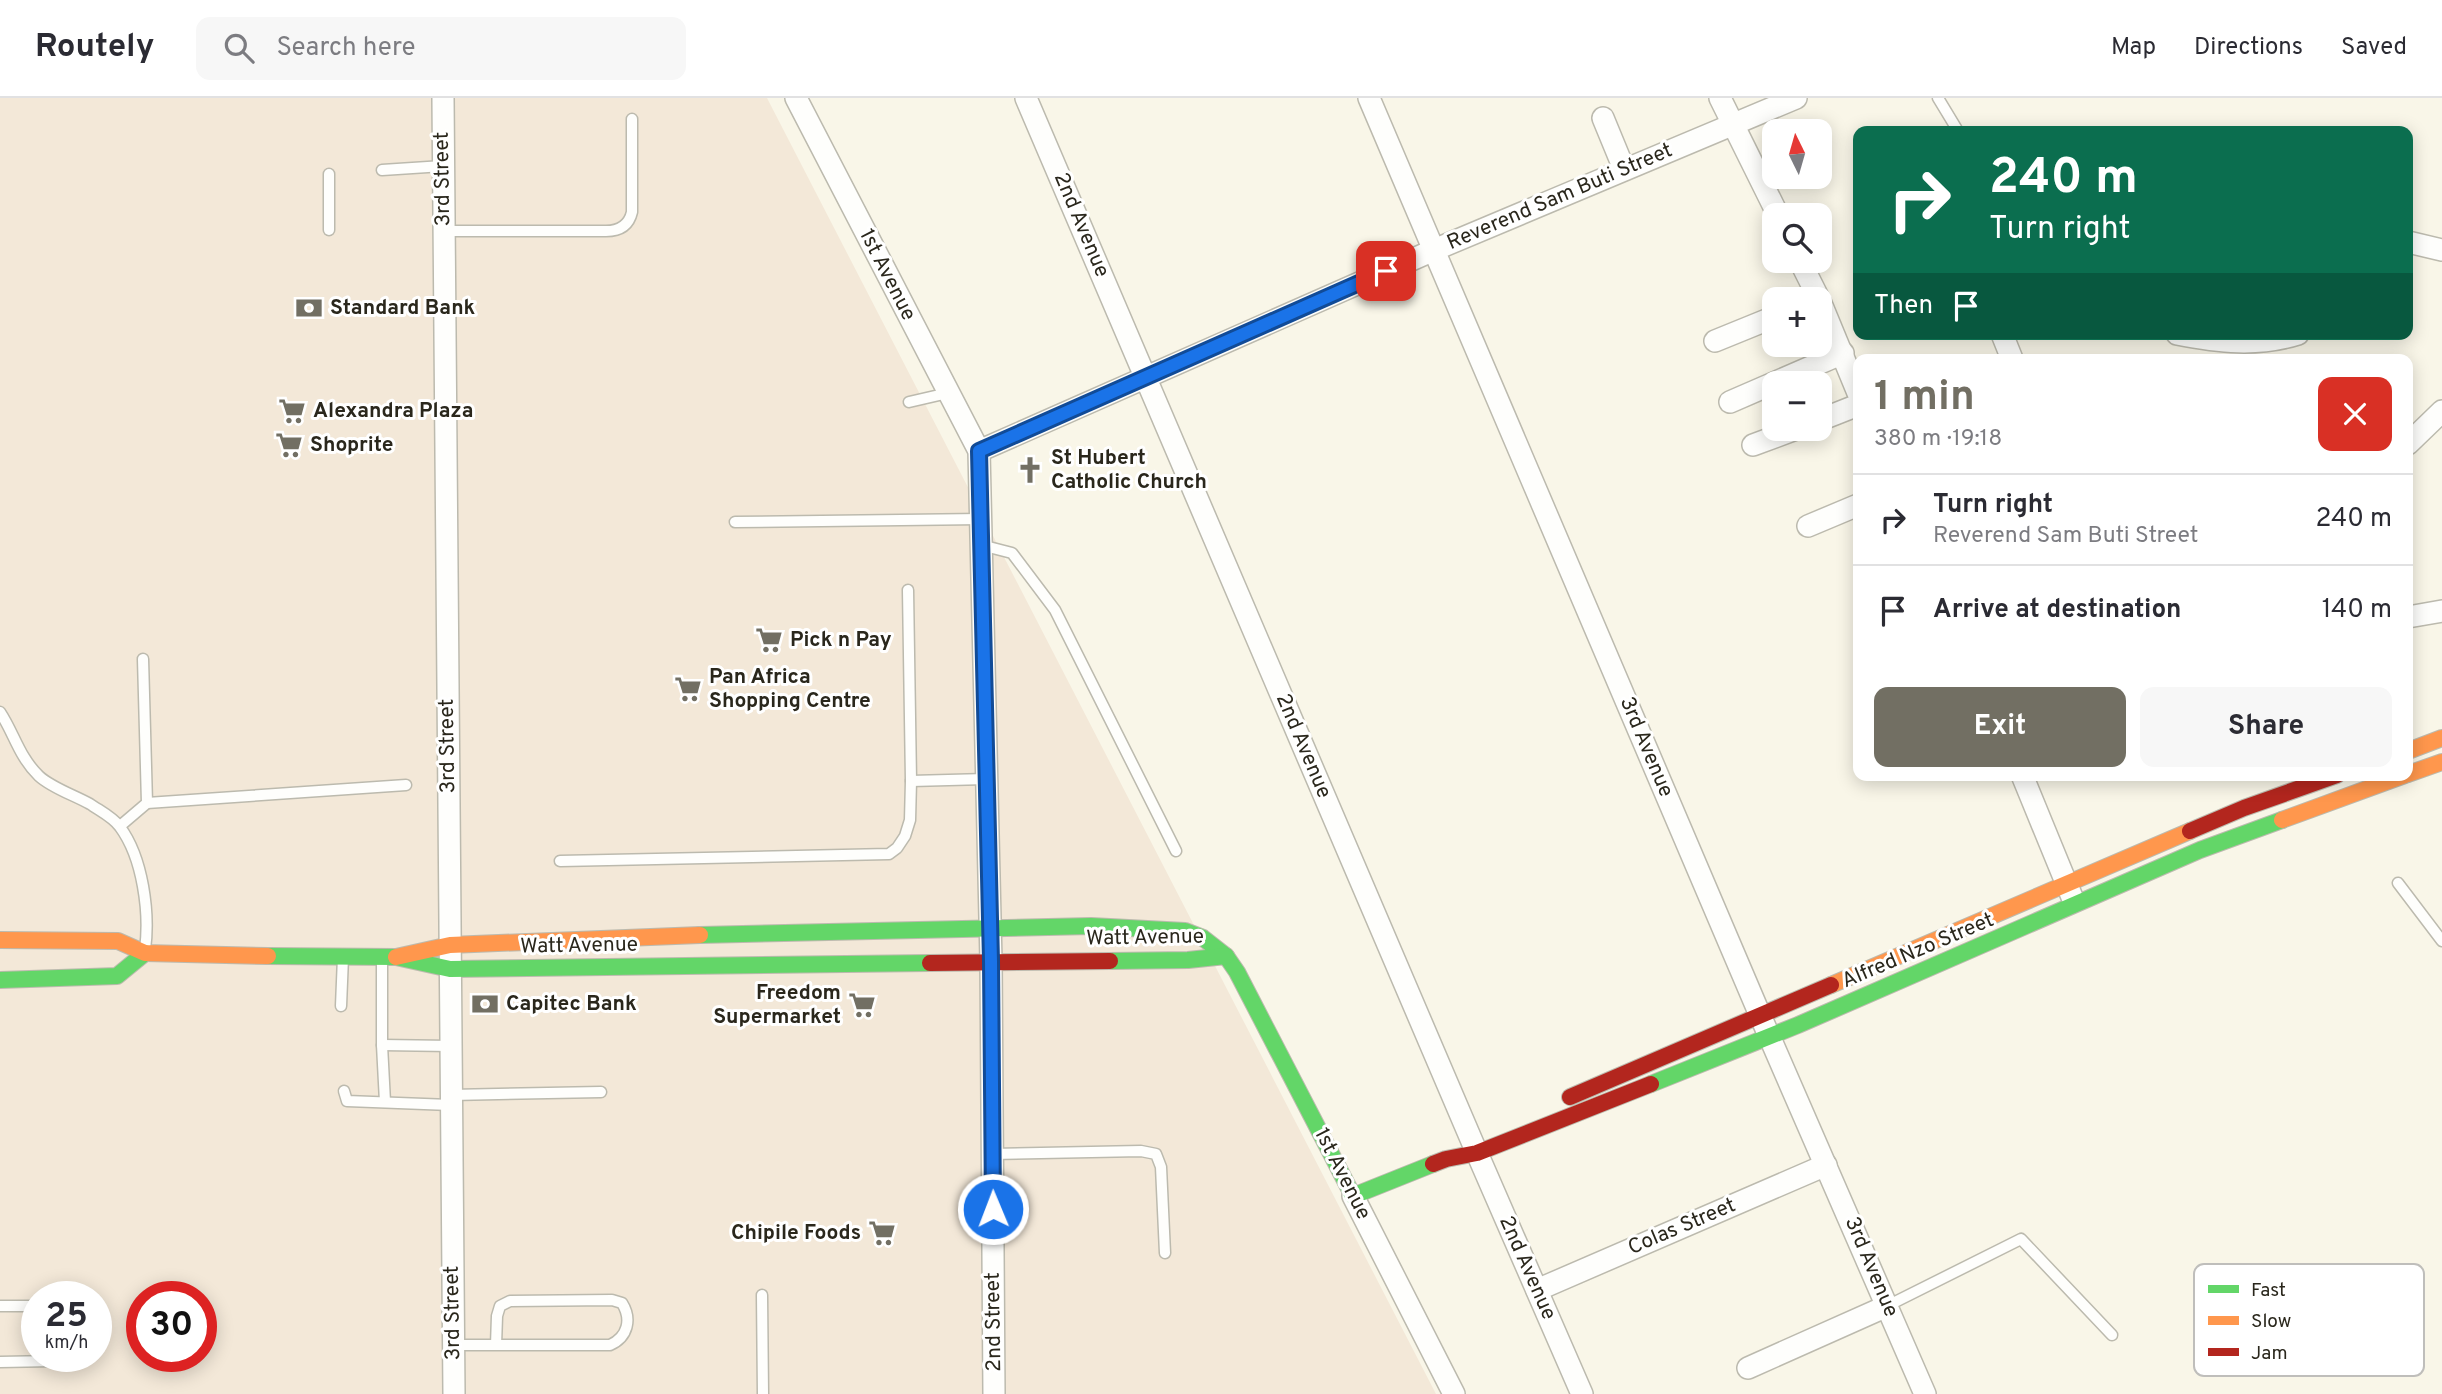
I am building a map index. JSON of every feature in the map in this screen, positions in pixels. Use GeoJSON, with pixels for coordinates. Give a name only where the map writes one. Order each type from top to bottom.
{"type":"FeatureCollection","features":[{"type":"Feature","properties":{"kind":"street","name":"3rd Street"},"geometry":{"type":"LineString","coordinates":[[443,98],[454,1394]]}},
{"type":"Feature","properties":{"kind":"street","name":"1st Avenue"},"geometry":{"type":"LineString","coordinates":[[796,98],[979,451]]}},
{"type":"Feature","properties":{"kind":"street","name":"2nd Avenue"},"geometry":{"type":"LineString","coordinates":[[1027,98],[1582,1394]]}},
{"type":"Feature","properties":{"kind":"street","name":"3rd Avenue"},"geometry":{"type":"LineString","coordinates":[[1369,98],[1760,1015],[1925,1394]]}},
{"type":"Feature","properties":{"kind":"street"},"geometry":{"type":"LineString","coordinates":[[1720,98],[1772,203]]}},
{"type":"Feature","properties":{"kind":"street","name":"Reverend Sam Buti Street"},"geometry":{"type":"LineString","coordinates":[[979,451],[1434,250],[1796,98]]}},
{"type":"Feature","properties":{"kind":"street"},"geometry":{"type":"LineString","coordinates":[[1603,118],[1624,169]]}},
{"type":"Feature","properties":{"kind":"street"},"geometry":{"type":"LineString","coordinates":[[2413,243],[2442,250]]}},
{"type":"Feature","properties":{"kind":"street"},"geometry":{"type":"LineString","coordinates":[[1715,341],[1762,322]]}},
{"type":"Feature","properties":{"kind":"street"},"geometry":{"type":"LineString","coordinates":[[1832,328],[1853,380]]}},
{"type":"Feature","properties":{"kind":"street"},"geometry":{"type":"LineString","coordinates":[[2206,340],[2244,344],[2275,340]]}},
{"type":"Feature","properties":{"kind":"street"},"geometry":{"type":"LineString","coordinates":[[1730,402],[1843,353]]}},
{"type":"Feature","properties":{"kind":"street"},"geometry":{"type":"LineString","coordinates":[[1832,415],[1853,407]]}},
{"type":"Feature","properties":{"kind":"street"},"geometry":{"type":"LineString","coordinates":[[2413,439],[2442,411]]}},
{"type":"Feature","properties":{"kind":"street"},"geometry":{"type":"LineString","coordinates":[[1753,445],[1764,441]]}},
{"type":"Feature","properties":{"kind":"street","name":"2nd Street"},"geometry":{"type":"LineString","coordinates":[[979,451],[991,961],[995,1394]]}},
{"type":"Feature","properties":{"kind":"street"},"geometry":{"type":"LineString","coordinates":[[1808,526],[1853,507]]}},
{"type":"Feature","properties":{"kind":"street"},"geometry":{"type":"LineString","coordinates":[[2413,616],[2442,611]]}},
{"type":"Feature","properties":{"kind":"street"},"geometry":{"type":"LineString","coordinates":[[2413,749],[2442,738]]}},
{"type":"Feature","properties":{"kind":"street","name":"Alfred Nzo Street"},"geometry":{"type":"LineString","coordinates":[[2413,772],[2442,761]]}},
{"type":"Feature","properties":{"kind":"street"},"geometry":{"type":"LineString","coordinates":[[2024,781],[2076,906]]}},
{"type":"Feature","properties":{"kind":"street","name":"Alfred Nzo Street"},"geometry":{"type":"LineString","coordinates":[[1560,1101],[2244,808],[2320,781]]}},
{"type":"Feature","properties":{"kind":"street","name":"Alfred Nzo Street"},"geometry":{"type":"LineString","coordinates":[[1353,1196],[1474,1147],[1770,1037],[2200,850],[2390,781]]}},
{"type":"Feature","properties":{"kind":"street","name":"Watt Avenue"},"geometry":{"type":"LineString","coordinates":[[0,940],[118,941],[145,953],[389,957],[450,945],[741,934],[989,928],[1162,928],[1185,931],[1203,938],[1226,956]]}},
{"type":"Feature","properties":{"kind":"street"},"geometry":{"type":"LineString","coordinates":[[0,980],[117,976],[145,953]]}},
{"type":"Feature","properties":{"kind":"street","name":"1st Avenue"},"geometry":{"type":"LineString","coordinates":[[1226,956],[1254,1003],[1454,1394]]}},
{"type":"Feature","properties":{"kind":"street","name":"Watt Avenue"},"geometry":{"type":"LineString","coordinates":[[389,957],[450,969],[1188,960],[1226,956]]}},
{"type":"Feature","properties":{"kind":"street","name":"Alfred Nzo Street"},"geometry":{"type":"LineString","coordinates":[[1474,1147],[1510,1123]]}},
{"type":"Feature","properties":{"kind":"street","name":"Colas Street"},"geometry":{"type":"LineString","coordinates":[[1537,1290],[1826,1165]]}},
{"type":"Feature","properties":{"kind":"street"},"geometry":{"type":"LineString","coordinates":[[1748,1368],[1887,1306]]}},
{"type":"Feature","properties":{"kind":"lane"},"geometry":{"type":"LineString","coordinates":[[1938,98],[1955,126]]}},
{"type":"Feature","properties":{"kind":"lane"},"geometry":{"type":"LineString","coordinates":[[444,231],[606,232],[625,226],[630,221],[632,212],[632,120]]}},
{"type":"Feature","properties":{"kind":"lane"},"geometry":{"type":"LineString","coordinates":[[382,170],[443,166]]}},
{"type":"Feature","properties":{"kind":"lane"},"geometry":{"type":"LineString","coordinates":[[329,230],[330,174]]}},
{"type":"Feature","properties":{"kind":"lane"},"geometry":{"type":"LineString","coordinates":[[909,402],[948,393]]}},
{"type":"Feature","properties":{"kind":"lane"},"geometry":{"type":"LineString","coordinates":[[735,522],[981,519]]}},
{"type":"Feature","properties":{"kind":"lane"},"geometry":{"type":"LineString","coordinates":[[981,545],[1012,553],[1055,610],[1176,851]]}},
{"type":"Feature","properties":{"kind":"lane"},"geometry":{"type":"LineString","coordinates":[[560,861],[889,854],[897,848],[905,836],[910,820],[908,590]]}},
{"type":"Feature","properties":{"kind":"lane"},"geometry":{"type":"LineString","coordinates":[[143,659],[147,803]]}},
{"type":"Feature","properties":{"kind":"lane"},"geometry":{"type":"LineString","coordinates":[[0,712],[19,750],[40,777],[88,803],[120,826],[137,860],[144,894],[148,932],[145,953]]}},
{"type":"Feature","properties":{"kind":"lane"},"geometry":{"type":"LineString","coordinates":[[911,781],[986,779]]}},
{"type":"Feature","properties":{"kind":"lane"},"geometry":{"type":"LineString","coordinates":[[120,826],[147,803],[406,785]]}},
{"type":"Feature","properties":{"kind":"lane"},"geometry":{"type":"LineString","coordinates":[[2398,883],[2442,941]]}},
{"type":"Feature","properties":{"kind":"lane"},"geometry":{"type":"LineString","coordinates":[[341,1006],[343,957]]}},
{"type":"Feature","properties":{"kind":"lane"},"geometry":{"type":"LineString","coordinates":[[385,1102],[382,1045],[389,957]]}},
{"type":"Feature","properties":{"kind":"lane"},"geometry":{"type":"LineString","coordinates":[[382,1045],[451,1046]]}},
{"type":"Feature","properties":{"kind":"lane"},"geometry":{"type":"LineString","coordinates":[[344,1091],[347,1101],[357,1103],[601,1092]]}},
{"type":"Feature","properties":{"kind":"lane"},"geometry":{"type":"LineString","coordinates":[[992,1154],[1141,1151],[1157,1154],[1161,1167],[1165,1253]]}},
{"type":"Feature","properties":{"kind":"lane"},"geometry":{"type":"LineString","coordinates":[[1887,1306],[2021,1239],[2112,1335]]}},
{"type":"Feature","properties":{"kind":"lane"},"geometry":{"type":"LineString","coordinates":[[762,1295],[763,1394]]}},
{"type":"Feature","properties":{"kind":"lane"},"geometry":{"type":"LineString","coordinates":[[453,1345],[496,1345],[610,1345],[621,1340],[626,1331],[626,1310],[622,1303],[612,1300],[510,1301],[500,1306],[496,1345]]}},
{"type":"Feature","properties":{"kind":"lane"},"geometry":{"type":"LineString","coordinates":[[0,1306],[21,1306]]}},
{"type":"Feature","properties":{"kind":"lane"},"geometry":{"type":"LineString","coordinates":[[0,1362],[21,1362]]}},
{"type":"Feature","properties":{"kind":"shaded area"},"geometry":{"type":"Polygon","coordinates":[[[0,98],[767,98],[1436,1394],[0,1394],[0,98]]]}},
{"type":"Feature","properties":{"kind":"traffic: fast"},"geometry":{"type":"LineString","coordinates":[[1651,1084],[1798,1025],[2200,850],[2282,820]]}},
{"type":"Feature","properties":{"kind":"traffic: fast"},"geometry":{"type":"LineString","coordinates":[[700,935],[1091,926],[1185,931],[1203,938],[1226,956],[1237,972],[1353,1196],[1433,1164]]}},
{"type":"Feature","properties":{"kind":"traffic: fast"},"geometry":{"type":"LineString","coordinates":[[0,980],[117,976],[145,953]]}},
{"type":"Feature","properties":{"kind":"traffic: fast"},"geometry":{"type":"LineString","coordinates":[[268,956],[396,957],[450,969],[930,963]]}},
{"type":"Feature","properties":{"kind":"traffic: fast"},"geometry":{"type":"LineString","coordinates":[[1110,961],[1188,960],[1226,956]]}},
{"type":"Feature","properties":{"kind":"traffic: slow"},"geometry":{"type":"LineString","coordinates":[[2413,749],[2442,738]]}},
{"type":"Feature","properties":{"kind":"traffic: slow"},"geometry":{"type":"LineString","coordinates":[[2413,772],[2442,762]]}},
{"type":"Feature","properties":{"kind":"traffic: slow"},"geometry":{"type":"LineString","coordinates":[[2282,820],[2389,781]]}},
{"type":"Feature","properties":{"kind":"traffic: slow"},"geometry":{"type":"LineString","coordinates":[[1831,985],[2190,831]]}},
{"type":"Feature","properties":{"kind":"traffic: slow"},"geometry":{"type":"LineString","coordinates":[[396,957],[450,945],[700,935]]}},
{"type":"Feature","properties":{"kind":"traffic: slow"},"geometry":{"type":"LineString","coordinates":[[0,940],[118,941],[145,953],[268,956]]}},
{"type":"Feature","properties":{"kind":"traffic: jam"},"geometry":{"type":"LineString","coordinates":[[2190,831],[2320,781]]}},
{"type":"Feature","properties":{"kind":"traffic: jam"},"geometry":{"type":"LineString","coordinates":[[930,963],[1110,961]]}},
{"type":"Feature","properties":{"kind":"traffic: jam"},"geometry":{"type":"LineString","coordinates":[[1570,1097],[1831,985]]}},
{"type":"Feature","properties":{"kind":"traffic: jam"},"geometry":{"type":"LineString","coordinates":[[1433,1164],[1477,1153],[1651,1084]]}},
{"type":"Feature","properties":{"kind":"place","name":"Standard Bank"},"geometry":{"type":"Point","coordinates":[309,308]}},
{"type":"Feature","properties":{"kind":"place","name":"Alexandra Plaza"},"geometry":{"type":"Point","coordinates":[292,411]}},
{"type":"Feature","properties":{"kind":"place","name":"Shoprite"},"geometry":{"type":"Point","coordinates":[289,445]}},
{"type":"Feature","properties":{"kind":"place","name":"St Hubert Catholic Church"},"geometry":{"type":"Point","coordinates":[1030,470]}},
{"type":"Feature","properties":{"kind":"place","name":"Pick n Pay"},"geometry":{"type":"Point","coordinates":[769,640]}},
{"type":"Feature","properties":{"kind":"place","name":"Pan Africa Shopping Centre"},"geometry":{"type":"Point","coordinates":[688,689]}},
{"type":"Feature","properties":{"kind":"place","name":"Capitec Bank"},"geometry":{"type":"Point","coordinates":[485,1004]}},
{"type":"Feature","properties":{"kind":"place","name":"Freedom Supermarket"},"geometry":{"type":"Point","coordinates":[862,1005]}},
{"type":"Feature","properties":{"kind":"place","name":"Chipile Foods"},"geometry":{"type":"Point","coordinates":[882,1233]}},
{"type":"Feature","properties":{"kind":"route"},"geometry":{"type":"LineString","coordinates":[[993,1209],[991,961],[979,451],[1386,271]]}}]}
